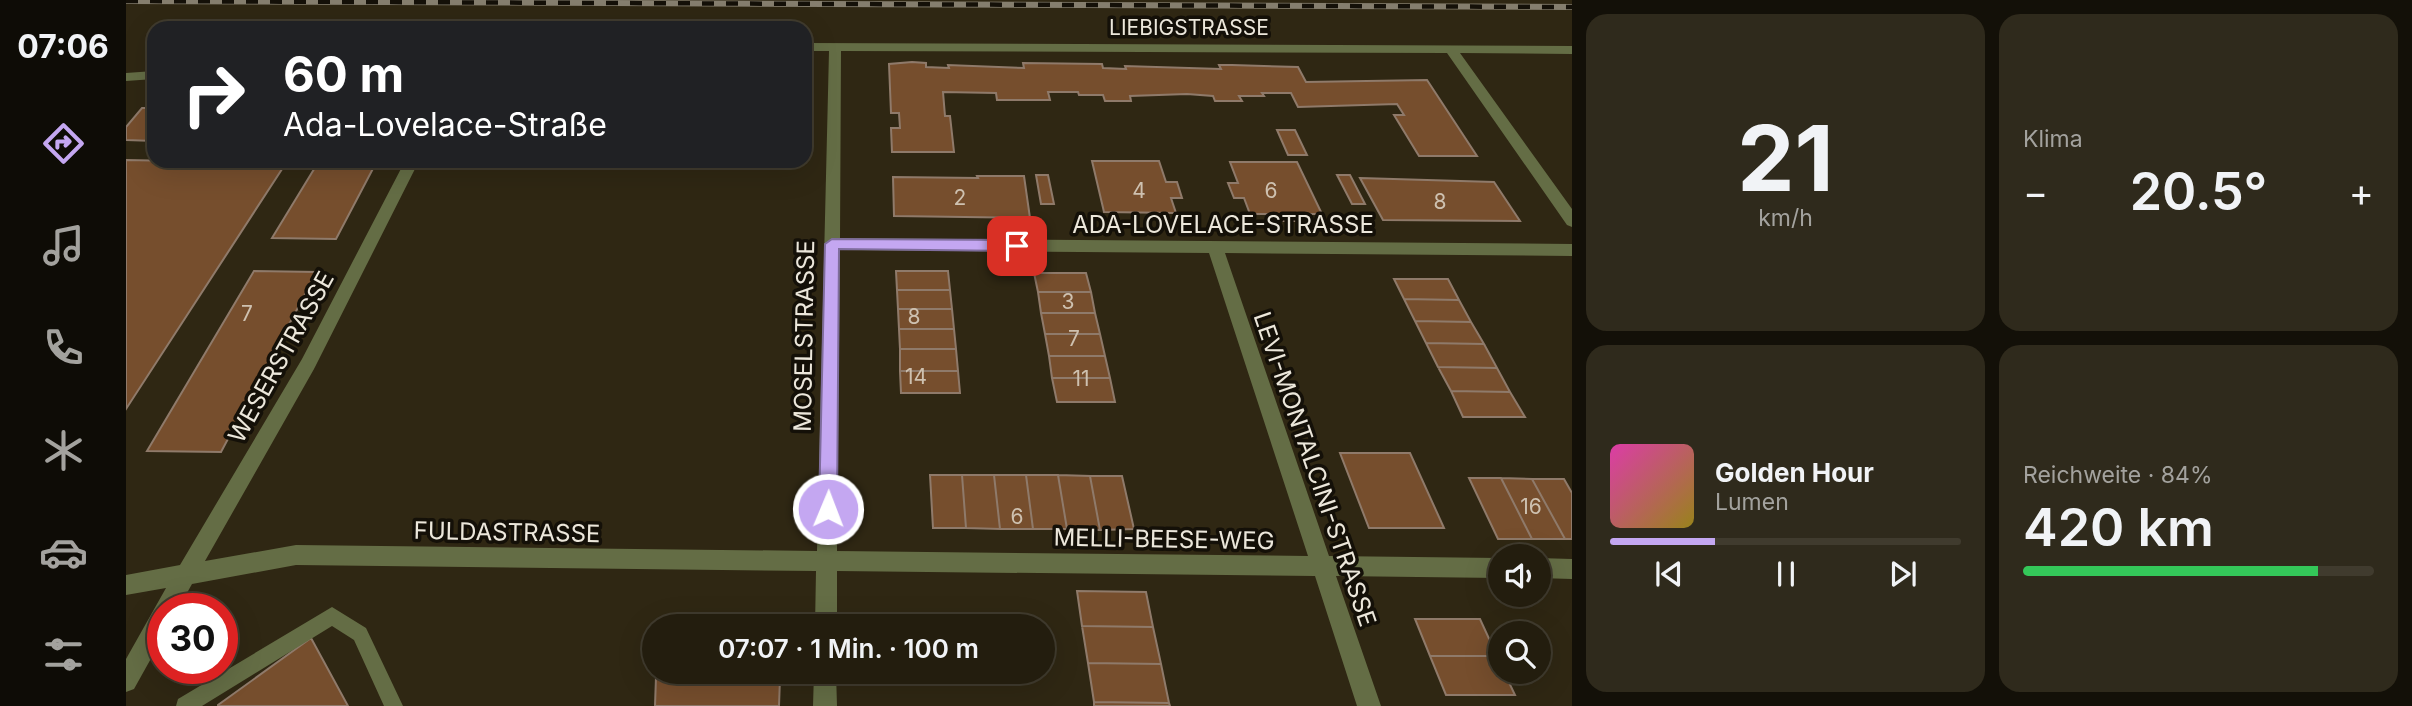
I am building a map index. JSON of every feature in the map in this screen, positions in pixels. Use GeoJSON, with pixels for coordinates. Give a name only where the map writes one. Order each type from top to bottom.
{"type":"FeatureCollection","features":[{"type":"Feature","properties":{"kind":"street","name":"LIEBIGSTRASSE"},"geometry":{"type":"LineString","coordinates":[[812,47],[1572,50]]}},
{"type":"Feature","properties":{"kind":"street","name":"MOSELSTRASSE"},"geometry":{"type":"LineString","coordinates":[[826,614],[835,47]]}},
{"type":"Feature","properties":{"kind":"street"},"geometry":{"type":"LineString","coordinates":[[1451,50],[1572,221]]}},
{"type":"Feature","properties":{"kind":"street"},"geometry":{"type":"LineString","coordinates":[[126,77],[147,76]]}},
{"type":"Feature","properties":{"kind":"street","name":"WESERSTRASSE"},"geometry":{"type":"LineString","coordinates":[[175,593],[308,364],[408,168]]}},
{"type":"Feature","properties":{"kind":"street"},"geometry":{"type":"LineString","coordinates":[[1552,193],[1572,193]]}},
{"type":"Feature","properties":{"kind":"street","name":"ADA-LOVELACE-STRASSE"},"geometry":{"type":"LineString","coordinates":[[832,244],[1572,250]]}},
{"type":"Feature","properties":{"kind":"street","name":"LEVI-MONTALCINI-STRASSE"},"geometry":{"type":"LineString","coordinates":[[1215,247],[1369,706]]}},
{"type":"Feature","properties":{"kind":"street","name":"FULDASTRASSE"},"geometry":{"type":"LineString","coordinates":[[187,573],[296,555],[827,562]]}},
{"type":"Feature","properties":{"kind":"street","name":"MELLI-BEESE-WEG"},"geometry":{"type":"LineString","coordinates":[[827,562],[1488,568]]}},
{"type":"Feature","properties":{"kind":"street"},"geometry":{"type":"LineString","coordinates":[[1551,568],[1572,569]]}},
{"type":"Feature","properties":{"kind":"street"},"geometry":{"type":"LineString","coordinates":[[126,585],[187,573]]}},
{"type":"Feature","properties":{"kind":"street"},"geometry":{"type":"LineString","coordinates":[[126,681],[147,644]]}},
{"type":"Feature","properties":{"kind":"street"},"geometry":{"type":"LineString","coordinates":[[825,684],[825,706]]}},
{"type":"Feature","properties":{"kind":"lane"},"geometry":{"type":"LineString","coordinates":[[186,706],[332,616],[360,634],[394,706]]}},
{"type":"Feature","properties":{"kind":"building"},"geometry":{"type":"Polygon","coordinates":[[[926,63],[926,67],[949,68],[948,65],[1024,68],[1023,63],[1102,64],[1103,68],[1126,69],[1125,66],[1221,69],[1219,65],[1298,67],[1306,82],[1427,80],[1477,156],[1419,156],[1394,115],[1404,115],[1397,104],[1298,107],[1291,93],[1239,96],[1242,101],[1215,101],[1213,96],[1187,94],[1130,96],[1131,101],[1105,101],[1103,95],[1079,95],[1078,92],[1048,92],[1050,100],[997,100],[996,93],[943,92],[945,116],[950,116],[954,152],[892,152],[891,128],[900,128],[899,113],[891,113],[889,64],[926,63]]]}},
{"type":"Feature","properties":{"kind":"building"},"geometry":{"type":"Polygon","coordinates":[[[142,108],[147,108],[147,141],[126,140],[126,127],[142,108]]]}},
{"type":"Feature","properties":{"kind":"building"},"geometry":{"type":"Polygon","coordinates":[[[1277,130],[1295,130],[1307,155],[1288,155],[1277,130]]]}},
{"type":"Feature","properties":{"kind":"building"},"geometry":{"type":"Polygon","coordinates":[[[126,160],[147,160],[147,168],[283,168],[126,409],[126,160]]]}},
{"type":"Feature","properties":{"kind":"building"},"geometry":{"type":"Polygon","coordinates":[[[1092,161],[1159,161],[1166,182],[1177,182],[1182,198],[1171,198],[1176,213],[1104,212],[1092,161]]]}},
{"type":"Feature","properties":{"kind":"building"},"geometry":{"type":"Polygon","coordinates":[[[1230,162],[1297,162],[1322,214],[1296,214],[1299,221],[1279,221],[1276,214],[1250,214],[1244,198],[1234,198],[1228,183],[1238,183],[1230,162]]]}},
{"type":"Feature","properties":{"kind":"building"},"geometry":{"type":"Polygon","coordinates":[[[315,168],[373,168],[336,239],[272,238],[315,168]]]}},
{"type":"Feature","properties":{"kind":"building"},"geometry":{"type":"Polygon","coordinates":[[[1036,175],[1048,175],[1054,204],[1041,204],[1036,175]]]}},
{"type":"Feature","properties":{"kind":"building"},"geometry":{"type":"Polygon","coordinates":[[[1337,175],[1350,175],[1365,204],[1352,204],[1337,175]]]}},
{"type":"Feature","properties":{"kind":"building"},"geometry":{"type":"Polygon","coordinates":[[[977,176],[1024,176],[1030,218],[894,216],[893,177],[978,178],[977,176]]]}},
{"type":"Feature","properties":{"kind":"building"},"geometry":{"type":"Polygon","coordinates":[[[1360,178],[1494,182],[1520,221],[1383,220],[1360,178]]]}},
{"type":"Feature","properties":{"kind":"building"},"geometry":{"type":"Polygon","coordinates":[[[254,271],[317,272],[221,452],[147,451],[254,271]]]}},
{"type":"Feature","properties":{"kind":"building"},"geometry":{"type":"Polygon","coordinates":[[[896,271],[948,271],[950,290],[897,290],[896,271]]]}},
{"type":"Feature","properties":{"kind":"building"},"geometry":{"type":"Polygon","coordinates":[[[1034,273],[1086,273],[1091,292],[1038,292],[1034,273]]]}},
{"type":"Feature","properties":{"kind":"building"},"geometry":{"type":"Polygon","coordinates":[[[1394,279],[1448,279],[1459,300],[1404,299],[1394,279]]]}},
{"type":"Feature","properties":{"kind":"building"},"geometry":{"type":"Polygon","coordinates":[[[897,290],[950,290],[952,309],[898,309],[897,290]]]}},
{"type":"Feature","properties":{"kind":"building"},"geometry":{"type":"Polygon","coordinates":[[[1038,292],[1091,292],[1095,313],[1041,313],[1038,292]]]}},
{"type":"Feature","properties":{"kind":"building"},"geometry":{"type":"Polygon","coordinates":[[[1404,299],[1459,300],[1471,322],[1415,321],[1404,299]]]}},
{"type":"Feature","properties":{"kind":"building"},"geometry":{"type":"Polygon","coordinates":[[[898,309],[952,309],[954,329],[899,329],[898,309]]]}},
{"type":"Feature","properties":{"kind":"building"},"geometry":{"type":"Polygon","coordinates":[[[1041,313],[1095,313],[1100,334],[1045,334],[1041,313]]]}},
{"type":"Feature","properties":{"kind":"building"},"geometry":{"type":"Polygon","coordinates":[[[1415,321],[1471,322],[1484,344],[1426,343],[1415,321]]]}},
{"type":"Feature","properties":{"kind":"building"},"geometry":{"type":"Polygon","coordinates":[[[899,329],[954,329],[956,349],[900,349],[899,329]]]}},
{"type":"Feature","properties":{"kind":"building"},"geometry":{"type":"Polygon","coordinates":[[[1045,334],[1100,334],[1105,356],[1049,356],[1045,334]]]}},
{"type":"Feature","properties":{"kind":"building"},"geometry":{"type":"Polygon","coordinates":[[[1426,343],[1484,344],[1497,368],[1438,367],[1426,343]]]}},
{"type":"Feature","properties":{"kind":"building"},"geometry":{"type":"Polygon","coordinates":[[[900,349],[956,349],[958,371],[900,371],[900,349]]]}},
{"type":"Feature","properties":{"kind":"building"},"geometry":{"type":"Polygon","coordinates":[[[1049,356],[1105,356],[1110,378],[1052,378],[1049,356]]]}},
{"type":"Feature","properties":{"kind":"building"},"geometry":{"type":"Polygon","coordinates":[[[1438,367],[1497,368],[1510,392],[1451,391],[1438,367]]]}},
{"type":"Feature","properties":{"kind":"building"},"geometry":{"type":"Polygon","coordinates":[[[900,371],[958,371],[960,393],[901,393],[900,371]]]}},
{"type":"Feature","properties":{"kind":"building"},"geometry":{"type":"Polygon","coordinates":[[[1052,378],[1110,378],[1115,402],[1057,402],[1052,378]]]}},
{"type":"Feature","properties":{"kind":"building"},"geometry":{"type":"Polygon","coordinates":[[[1451,391],[1510,392],[1525,417],[1463,417],[1451,391]]]}},
{"type":"Feature","properties":{"kind":"building"},"geometry":{"type":"Polygon","coordinates":[[[1340,453],[1410,453],[1444,528],[1369,528],[1340,453]]]}},
{"type":"Feature","properties":{"kind":"building"},"geometry":{"type":"Polygon","coordinates":[[[930,475],[962,475],[966,528],[933,528],[930,475]]]}},
{"type":"Feature","properties":{"kind":"building"},"geometry":{"type":"Polygon","coordinates":[[[962,475],[994,475],[1000,529],[966,528],[962,475]]]}},
{"type":"Feature","properties":{"kind":"building"},"geometry":{"type":"Polygon","coordinates":[[[994,475],[1026,475],[1033,529],[1000,529],[994,475]]]}},
{"type":"Feature","properties":{"kind":"building"},"geometry":{"type":"Polygon","coordinates":[[[1026,475],[1058,475],[1067,529],[1033,529],[1026,475]]]}},
{"type":"Feature","properties":{"kind":"building"},"geometry":{"type":"Polygon","coordinates":[[[1058,475],[1090,476],[1100,530],[1067,529],[1058,475]]]}},
{"type":"Feature","properties":{"kind":"building"},"geometry":{"type":"Polygon","coordinates":[[[1090,476],[1122,476],[1134,529],[1100,530],[1090,476]]]}},
{"type":"Feature","properties":{"kind":"building"},"geometry":{"type":"Polygon","coordinates":[[[1469,478],[1501,478],[1532,539],[1498,539],[1469,478]]]}},
{"type":"Feature","properties":{"kind":"building"},"geometry":{"type":"Polygon","coordinates":[[[1501,478],[1532,479],[1565,539],[1532,539],[1501,478]]]}},
{"type":"Feature","properties":{"kind":"building"},"geometry":{"type":"Polygon","coordinates":[[[1532,479],[1564,479],[1572,493],[1572,539],[1565,539],[1532,479]]]}},
{"type":"Feature","properties":{"kind":"building"},"geometry":{"type":"Polygon","coordinates":[[[1077,591],[1146,592],[1153,627],[1082,626],[1077,591]]]}},
{"type":"Feature","properties":{"kind":"building"},"geometry":{"type":"Polygon","coordinates":[[[1415,619],[1480,619],[1488,636],[1488,656],[1430,656],[1415,619]]]}},
{"type":"Feature","properties":{"kind":"building"},"geometry":{"type":"Polygon","coordinates":[[[1082,626],[1153,627],[1161,664],[1088,663],[1082,626]]]}},
{"type":"Feature","properties":{"kind":"building"},"geometry":{"type":"Polygon","coordinates":[[[311,638],[348,706],[218,706],[218,705],[311,638]]]}},
{"type":"Feature","properties":{"kind":"building"},"geometry":{"type":"Polygon","coordinates":[[[1430,656],[1488,656],[1488,684],[1510,684],[1515,695],[1446,695],[1430,656]]]}},
{"type":"Feature","properties":{"kind":"building"},"geometry":{"type":"Polygon","coordinates":[[[1088,663],[1161,664],[1169,703],[1094,702],[1088,663]]]}},
{"type":"Feature","properties":{"kind":"building"},"geometry":{"type":"Polygon","coordinates":[[[656,684],[780,684],[779,706],[655,706],[656,684]]]}},
{"type":"Feature","properties":{"kind":"building"},"geometry":{"type":"Polygon","coordinates":[[[1094,702],[1169,703],[1170,706],[1094,706],[1094,702]]]}},
{"type":"Feature","properties":{"kind":"railway"},"geometry":{"type":"LineString","coordinates":[[126,1],[1572,7]]}},
{"type":"Feature","properties":{"kind":"route"},"geometry":{"type":"LineString","coordinates":[[828,509],[832,244],[1017,246]]}}]}
